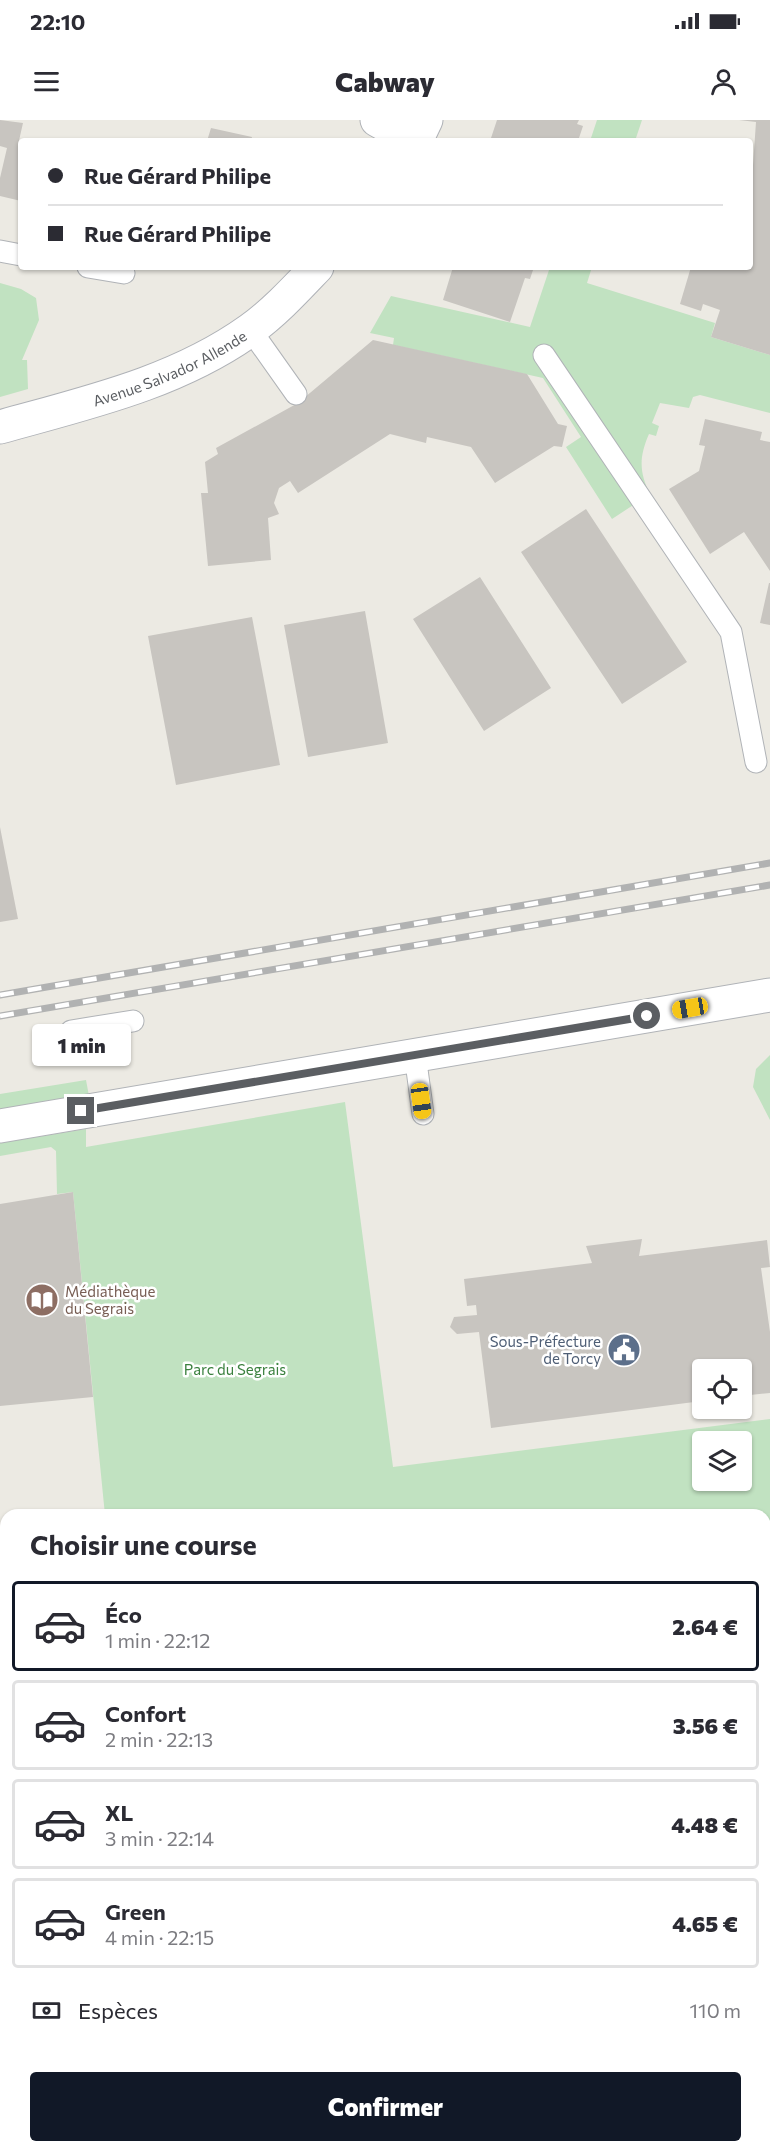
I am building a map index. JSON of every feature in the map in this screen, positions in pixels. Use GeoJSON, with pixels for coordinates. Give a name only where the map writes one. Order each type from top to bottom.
{"type":"FeatureCollection","features":[{"type":"Feature","properties":{"kind":"street"},"geometry":{"type":"LineString","coordinates":[[377,120],[410,138]]}},
{"type":"Feature","properties":{"kind":"street"},"geometry":{"type":"LineString","coordinates":[[417,138],[426,120]]}},
{"type":"Feature","properties":{"kind":"street","name":"Avenue Salvador Allende"},"geometry":{"type":"LineString","coordinates":[[0,428],[100,401],[198,361],[250,329],[294,292],[314,270]]}},
{"type":"Feature","properties":{"kind":"street"},"geometry":{"type":"LineString","coordinates":[[0,1126],[770,994]]}},
{"type":"Feature","properties":{"kind":"lane"},"geometry":{"type":"LineString","coordinates":[[0,251],[18,254]]}},
{"type":"Feature","properties":{"kind":"lane"},"geometry":{"type":"LineString","coordinates":[[106,270],[123,273]]}},
{"type":"Feature","properties":{"kind":"lane"},"geometry":{"type":"LineString","coordinates":[[250,329],[296,394]]}},
{"type":"Feature","properties":{"kind":"lane"},"geometry":{"type":"LineString","coordinates":[[544,355],[731,632],[756,762]]}},
{"type":"Feature","properties":{"kind":"lane"},"geometry":{"type":"LineString","coordinates":[[71,1031],[133,1021]]}},
{"type":"Feature","properties":{"kind":"lane"},"geometry":{"type":"LineString","coordinates":[[415,1055],[423,1114]]}},
{"type":"Feature","properties":{"kind":"green space"},"geometry":{"type":"Polygon","coordinates":[[[597,120],[642,120],[636,138],[591,138],[597,120]]]}},
{"type":"Feature","properties":{"kind":"green space"},"geometry":{"type":"Polygon","coordinates":[[[549,270],[591,270],[587,283],[715,323],[711,337],[770,355],[770,413],[700,395],[693,397],[689,408],[660,403],[652,423],[659,426],[656,436],[649,434],[642,457],[642,471],[650,494],[612,519],[566,447],[581,437],[543,378],[393,345],[394,338],[370,333],[391,296],[530,327],[549,270]]]}},
{"type":"Feature","properties":{"kind":"green space"},"geometry":{"type":"Polygon","coordinates":[[[0,283],[21,289],[36,298],[39,320],[22,360],[27,360],[28,389],[0,397],[0,283]]]}},
{"type":"Feature","properties":{"kind":"green space"},"geometry":{"type":"Polygon","coordinates":[[[770,1055],[770,1120],[753,1087],[756,1069],[770,1055]]]}},
{"type":"Feature","properties":{"kind":"green space"},"geometry":{"type":"Polygon","coordinates":[[[86,1080],[89,1096],[0,1111],[0,1094],[86,1080]]]}},
{"type":"Feature","properties":{"kind":"green space","name":"Parc du Segrais"},"geometry":{"type":"Polygon","coordinates":[[[345,1102],[393,1467],[770,1419],[770,1509],[104,1509],[73,1192],[57,1194],[56,1151],[51,1147],[0,1156],[0,1143],[86,1129],[86,1147],[345,1102]]]}},
{"type":"Feature","properties":{"kind":"building"},"geometry":{"type":"Polygon","coordinates":[[[0,120],[23,123],[18,138],[18,200],[0,196],[0,178],[7,148],[0,146],[0,120]]]}},
{"type":"Feature","properties":{"kind":"building"},"geometry":{"type":"Polygon","coordinates":[[[497,120],[579,120],[577,124],[583,126],[579,138],[491,138],[497,120]]]}},
{"type":"Feature","properties":{"kind":"building"},"geometry":{"type":"Polygon","coordinates":[[[739,120],[770,120],[770,355],[711,337],[720,310],[703,304],[701,311],[680,304],[690,270],[753,270],[753,166],[756,122],[739,120]]]}},
{"type":"Feature","properties":{"kind":"building"},"geometry":{"type":"Polygon","coordinates":[[[211,128],[252,137],[252,138],[208,138],[211,128]]]}},
{"type":"Feature","properties":{"kind":"building"},"geometry":{"type":"Polygon","coordinates":[[[452,270],[533,270],[530,279],[525,278],[510,322],[443,300],[452,270]]]}},
{"type":"Feature","properties":{"kind":"building"},"geometry":{"type":"Polygon","coordinates":[[[373,340],[527,374],[558,424],[567,426],[562,447],[554,446],[495,483],[471,447],[427,437],[426,443],[390,434],[298,493],[290,481],[279,488],[274,503],[279,514],[268,518],[271,560],[208,566],[201,493],[208,493],[205,462],[218,454],[216,448],[298,403],[373,340]]]}},
{"type":"Feature","properties":{"kind":"building"},"geometry":{"type":"Polygon","coordinates":[[[705,419],[762,432],[760,440],[770,442],[770,571],[744,532],[710,554],[669,489],[699,471],[705,446],[699,445],[705,419]]]}},
{"type":"Feature","properties":{"kind":"building"},"geometry":{"type":"Polygon","coordinates":[[[586,509],[687,662],[622,704],[521,552],[586,509]]]}},
{"type":"Feature","properties":{"kind":"building"},"geometry":{"type":"Polygon","coordinates":[[[480,577],[551,688],[484,731],[413,619],[480,577]]]}},
{"type":"Feature","properties":{"kind":"building"},"geometry":{"type":"Polygon","coordinates":[[[770,583],[770,625],[760,623],[770,583]]]}},
{"type":"Feature","properties":{"kind":"building"},"geometry":{"type":"Polygon","coordinates":[[[365,611],[388,743],[308,757],[284,625],[365,611]]]}},
{"type":"Feature","properties":{"kind":"building"},"geometry":{"type":"Polygon","coordinates":[[[252,617],[280,765],[176,785],[148,636],[252,617]]]}},
{"type":"Feature","properties":{"kind":"building"},"geometry":{"type":"Polygon","coordinates":[[[0,827],[18,919],[0,922],[0,827]]]}},
{"type":"Feature","properties":{"kind":"building","name":"Médiathèque du Segrais"},"geometry":{"type":"Polygon","coordinates":[[[73,1192],[93,1397],[0,1406],[0,1204],[73,1192]]]}},
{"type":"Feature","properties":{"kind":"building"},"geometry":{"type":"Polygon","coordinates":[[[642,1239],[639,1256],[767,1240],[770,1267],[761,1268],[770,1332],[770,1393],[752,1395],[752,1359],[692,1359],[692,1402],[491,1428],[479,1332],[457,1334],[450,1327],[454,1317],[477,1315],[476,1305],[467,1306],[464,1279],[592,1263],[586,1246],[642,1239]]]}},
{"type":"Feature","properties":{"kind":"railway"},"geometry":{"type":"LineString","coordinates":[[0,995],[770,863]]}},
{"type":"Feature","properties":{"kind":"railway"},"geometry":{"type":"LineString","coordinates":[[0,1016],[770,885]]}},
{"type":"Feature","properties":{"kind":"place","name":"Médiathèque du Segrais"},"geometry":{"type":"Point","coordinates":[42,1300]}},
{"type":"Feature","properties":{"kind":"place","name":"Sous-Préfecture de Torcy"},"geometry":{"type":"Point","coordinates":[624,1350]}},
{"type":"Feature","properties":{"kind":"route"},"geometry":{"type":"LineString","coordinates":[[81,1111],[647,1016]]}}]}
